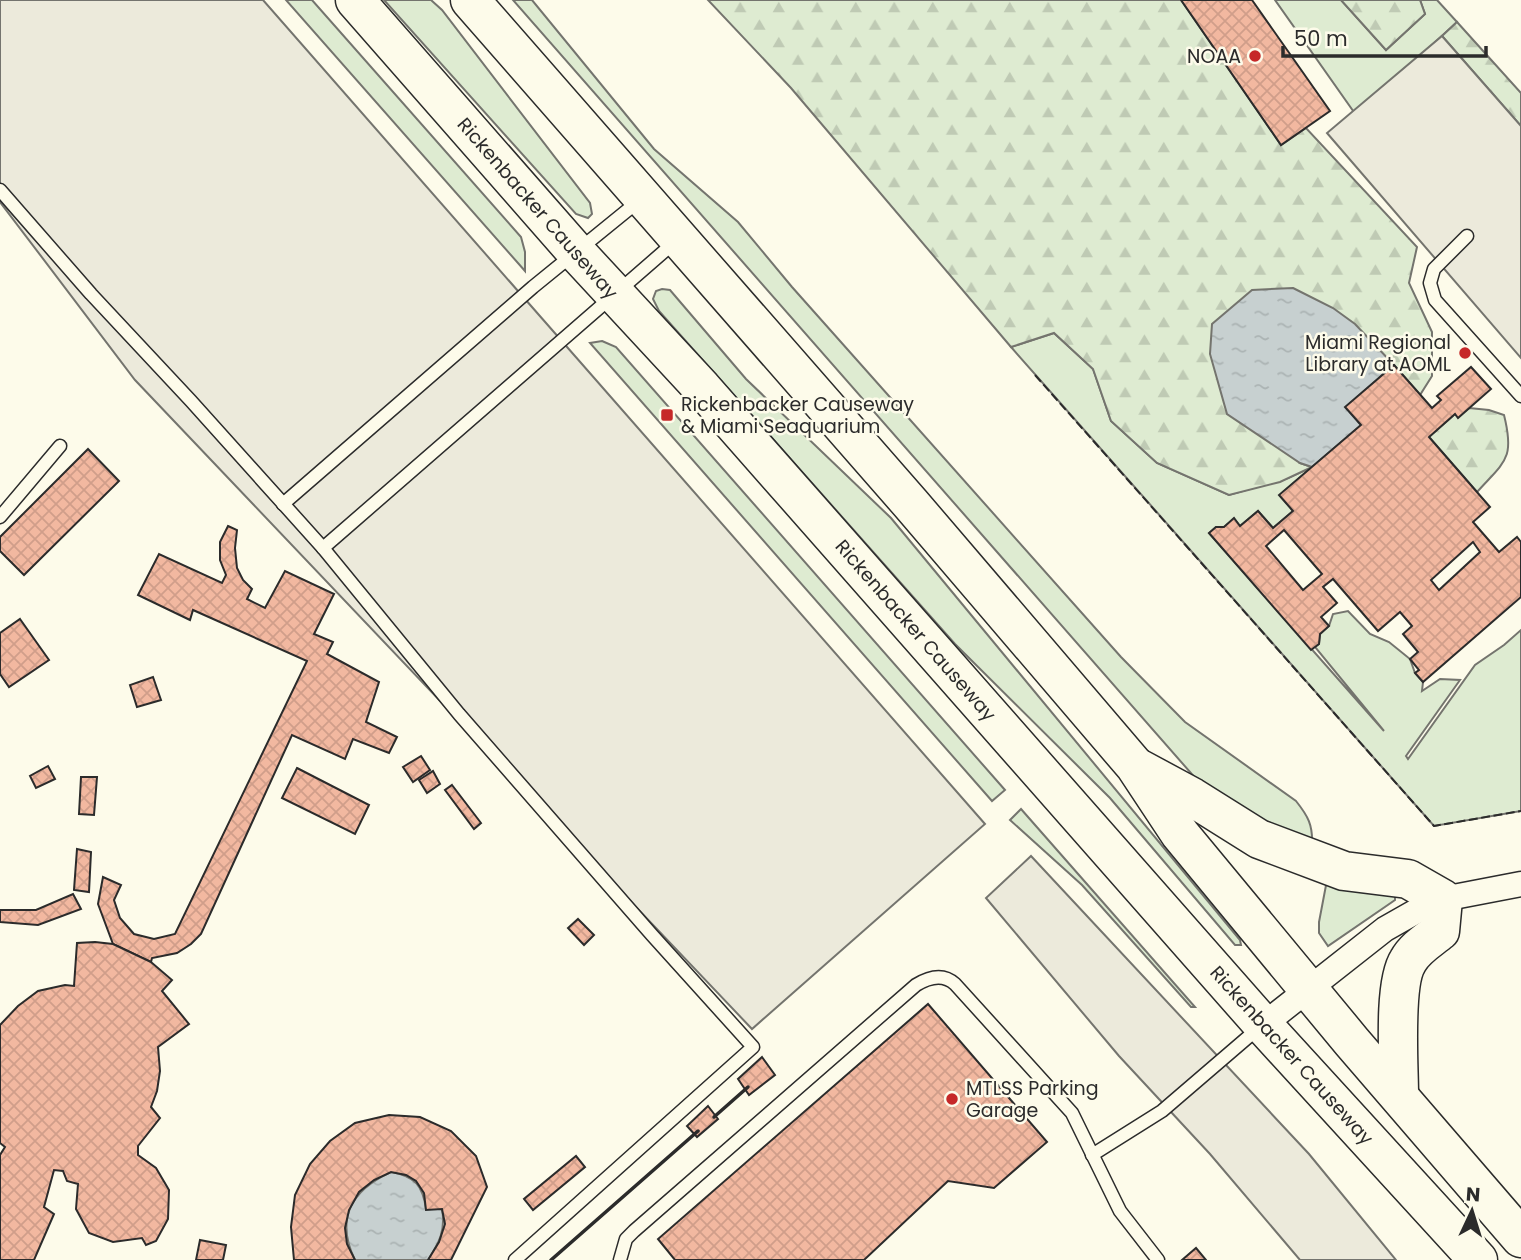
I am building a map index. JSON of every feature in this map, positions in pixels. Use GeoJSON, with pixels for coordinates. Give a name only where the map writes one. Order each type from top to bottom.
{"type":"FeatureCollection","features":[{"type":"Feature","properties":{"kind":"main road","name":"Rickenbacker Causeway"},"geometry":{"type":"LineString","coordinates":[[355,0],[576,252],[702,388],[1263,1025],[1478,1260]]}},
{"type":"Feature","properties":{"kind":"main road"},"geometry":{"type":"LineString","coordinates":[[470,0],[1135,766],[1180,834],[1308,989],[1521,1238]]}},
{"type":"Feature","properties":{"kind":"main road"},"geometry":{"type":"LineString","coordinates":[[1135,766],[1192,797],[1259,839],[1344,871],[1408,879],[1443,900],[1440,931],[1408,961],[1399,984],[1399,1095]]}},
{"type":"Feature","properties":{"kind":"street"},"geometry":{"type":"LineString","coordinates":[[1263,1025],[1385,929],[1422,908],[1443,900],[1521,884]]}},
{"type":"Feature","properties":{"kind":"lane"},"geometry":{"type":"LineString","coordinates":[[0,190],[91,295],[323,548],[498,759],[753,1047],[515,1260]]}},
{"type":"Feature","properties":{"kind":"lane"},"geometry":{"type":"LineString","coordinates":[[283,504],[643,197]]}},
{"type":"Feature","properties":{"kind":"lane"},"geometry":{"type":"LineString","coordinates":[[1467,236],[1434,269],[1430,283],[1435,300],[1521,396]]}},
{"type":"Feature","properties":{"kind":"lane"},"geometry":{"type":"LineString","coordinates":[[323,548],[679,238]]}},
{"type":"Feature","properties":{"kind":"lane"},"geometry":{"type":"LineString","coordinates":[[0,517],[60,446]]}},
{"type":"Feature","properties":{"kind":"lane"},"geometry":{"type":"LineString","coordinates":[[620,1260],[626,1240],[634,1231],[916,985],[934,977],[948,978],[956,984],[1072,1114],[1120,1211],[1158,1260]]}},
{"type":"Feature","properties":{"kind":"lane"},"geometry":{"type":"LineString","coordinates":[[1092,1155],[1162,1111],[1263,1025]]}},
{"type":"Feature","properties":{"kind":"green space"},"geometry":{"type":"Polygon","coordinates":[[[286,0],[312,0],[521,237],[525,252],[525,271],[286,0]]]}},
{"type":"Feature","properties":{"kind":"green space"},"geometry":{"type":"Polygon","coordinates":[[[384,0],[431,0],[442,10],[590,203],[592,214],[588,218],[576,214],[384,0]]]}},
{"type":"Feature","properties":{"kind":"green space"},"geometry":{"type":"Polygon","coordinates":[[[513,0],[532,0],[654,149],[738,222],[792,287],[1121,657],[1185,722],[1296,801],[1309,821],[1312,845],[1251,820],[1197,780],[513,0]]]}},
{"type":"Feature","properties":{"kind":"green space"},"geometry":{"type":"Polygon","coordinates":[[[708,0],[1181,0],[1281,145],[1306,128],[1417,247],[1409,283],[1432,332],[1432,376],[1420,395],[1394,365],[1300,463],[1312,467],[1280,482],[1229,495],[1157,463],[1111,421],[1093,369],[1054,333],[1011,347],[791,88],[708,0]]]}},
{"type":"Feature","properties":{"kind":"green space"},"geometry":{"type":"Polygon","coordinates":[[[1275,0],[1341,0],[1386,50],[1425,14],[1420,0],[1437,0],[1457,22],[1356,115],[1275,0]]]}},
{"type":"Feature","properties":{"kind":"green space"},"geometry":{"type":"Polygon","coordinates":[[[1341,0],[1420,0],[1425,14],[1386,50],[1341,0]]]}},
{"type":"Feature","properties":{"kind":"green space"},"geometry":{"type":"Polygon","coordinates":[[[1457,22],[1521,93],[1521,126],[1442,36],[1457,22]]]}},
{"type":"Feature","properties":{"kind":"green space"},"geometry":{"type":"Polygon","coordinates":[[[670,290],[746,379],[891,518],[1240,940],[1241,945],[1235,945],[1110,798],[955,644],[659,311],[653,299],[656,291],[670,290]]]}},
{"type":"Feature","properties":{"kind":"green space"},"geometry":{"type":"Polygon","coordinates":[[[1054,333],[1093,369],[1111,421],[1157,463],[1229,495],[1288,478],[1312,467],[1280,495],[1293,511],[1273,528],[1258,511],[1240,526],[1234,519],[1209,533],[1384,731],[1315,647],[1319,644],[1320,634],[1329,626],[1333,614],[1348,611],[1370,634],[1389,642],[1410,659],[1415,673],[1423,682],[1422,691],[1440,679],[1460,680],[1406,756],[1408,759],[1475,665],[1521,630],[1521,811],[1434,826],[1011,347],[1054,333]]]}},
{"type":"Feature","properties":{"kind":"green space"},"geometry":{"type":"Polygon","coordinates":[[[602,341],[616,347],[1005,790],[992,801],[590,343],[602,341]]]}},
{"type":"Feature","properties":{"kind":"green space"},"geometry":{"type":"Polygon","coordinates":[[[1469,408],[1504,415],[1507,430],[1508,451],[1505,458],[1477,492],[1429,437],[1455,414],[1458,417],[1469,408]]]}},
{"type":"Feature","properties":{"kind":"green space"},"geometry":{"type":"Polygon","coordinates":[[[1021,809],[1195,1007],[1191,1007],[1082,885],[1010,820],[1021,809]]]}},
{"type":"Feature","properties":{"kind":"green space"},"geometry":{"type":"Polygon","coordinates":[[[1327,880],[1395,895],[1395,900],[1328,946],[1319,933],[1327,880]]]}},
{"type":"Feature","properties":{"kind":"shaded area"},"geometry":{"type":"Polygon","coordinates":[[[0,0],[263,0],[985,824],[752,1029],[135,380],[0,202],[0,0]]]}},
{"type":"Feature","properties":{"kind":"shaded area"},"geometry":{"type":"Polygon","coordinates":[[[1442,36],[1521,126],[1521,358],[1327,133],[1442,36]]]}},
{"type":"Feature","properties":{"kind":"shaded area"},"geometry":{"type":"Polygon","coordinates":[[[1031,856],[1309,1154],[1396,1260],[1300,1260],[1210,1154],[1119,1056],[986,898],[1031,856]]]}},
{"type":"Feature","properties":{"kind":"water"},"geometry":{"type":"Polygon","coordinates":[[[1293,288],[1333,308],[1355,324],[1394,365],[1346,407],[1361,425],[1312,467],[1300,463],[1227,414],[1210,354],[1212,324],[1252,290],[1293,288]]]}},
{"type":"Feature","properties":{"kind":"water"},"geometry":{"type":"Polygon","coordinates":[[[391,1172],[406,1176],[416,1183],[423,1194],[426,1209],[442,1209],[441,1236],[428,1260],[355,1260],[347,1231],[350,1207],[366,1188],[391,1172]]]}},
{"type":"Feature","properties":{"kind":"building","name":"NOAA"},"geometry":{"type":"Polygon","coordinates":[[[1181,0],[1252,0],[1330,111],[1281,145],[1181,0]]]}},
{"type":"Feature","properties":{"kind":"building"},"geometry":{"type":"Polygon","coordinates":[[[1394,365],[1432,408],[1441,400],[1437,396],[1471,367],[1491,389],[1458,418],[1455,414],[1429,437],[1490,507],[1473,522],[1499,552],[1517,537],[1521,542],[1521,597],[1423,682],[1415,673],[1419,670],[1410,659],[1418,652],[1403,634],[1412,626],[1400,612],[1378,631],[1333,579],[1323,587],[1337,603],[1321,617],[1329,626],[1320,634],[1319,644],[1311,650],[1209,533],[1216,527],[1224,527],[1234,518],[1240,526],[1258,511],[1273,528],[1293,511],[1279,495],[1361,425],[1345,407],[1394,365]],[[1284,530],[1266,546],[1303,590],[1322,574],[1284,530]],[[1473,542],[1431,580],[1439,590],[1480,552],[1473,542]]]}},
{"type":"Feature","properties":{"kind":"building"},"geometry":{"type":"Polygon","coordinates":[[[88,449],[119,481],[24,575],[0,551],[0,537],[88,449]]]}},
{"type":"Feature","properties":{"kind":"building"},"geometry":{"type":"Polygon","coordinates":[[[228,526],[237,530],[237,568],[252,589],[247,599],[265,608],[285,571],[334,594],[314,634],[333,642],[327,654],[379,682],[366,722],[397,737],[389,753],[353,739],[345,759],[292,735],[201,934],[177,953],[152,958],[151,962],[113,944],[98,904],[103,877],[121,885],[114,900],[120,918],[134,934],[154,939],[175,934],[307,661],[193,610],[190,620],[138,595],[159,554],[222,583],[226,575],[220,560],[220,542],[228,526]]]}},
{"type":"Feature","properties":{"kind":"building"},"geometry":{"type":"Polygon","coordinates":[[[20,619],[49,660],[9,687],[0,674],[0,633],[20,619]]]}},
{"type":"Feature","properties":{"kind":"building"},"geometry":{"type":"Polygon","coordinates":[[[153,677],[161,700],[137,707],[130,685],[153,677]]]}},
{"type":"Feature","properties":{"kind":"building"},"geometry":{"type":"Polygon","coordinates":[[[421,756],[430,770],[413,782],[403,767],[421,756]]]}},
{"type":"Feature","properties":{"kind":"building"},"geometry":{"type":"Polygon","coordinates":[[[48,766],[55,779],[36,788],[30,776],[48,766]]]}},
{"type":"Feature","properties":{"kind":"building"},"geometry":{"type":"Polygon","coordinates":[[[297,768],[369,805],[355,834],[282,798],[297,768]]]}},
{"type":"Feature","properties":{"kind":"building"},"geometry":{"type":"Polygon","coordinates":[[[433,771],[440,784],[427,793],[419,780],[433,771]]]}},
{"type":"Feature","properties":{"kind":"building"},"geometry":{"type":"Polygon","coordinates":[[[81,777],[97,777],[94,815],[79,814],[81,777]]]}},
{"type":"Feature","properties":{"kind":"building"},"geometry":{"type":"Polygon","coordinates":[[[452,785],[481,823],[474,829],[445,790],[452,785]]]}},
{"type":"Feature","properties":{"kind":"building"},"geometry":{"type":"Polygon","coordinates":[[[77,849],[91,852],[89,892],[74,890],[77,849]]]}},
{"type":"Feature","properties":{"kind":"building"},"geometry":{"type":"Polygon","coordinates":[[[73,894],[81,909],[38,925],[0,922],[0,910],[36,910],[73,894]]]}},
{"type":"Feature","properties":{"kind":"building"},"geometry":{"type":"Polygon","coordinates":[[[578,919],[594,935],[584,945],[568,928],[578,919]]]}},
{"type":"Feature","properties":{"kind":"building"},"geometry":{"type":"Polygon","coordinates":[[[77,943],[113,944],[151,962],[172,980],[162,991],[189,1024],[158,1047],[160,1071],[151,1107],[160,1118],[138,1146],[138,1155],[156,1168],[169,1190],[168,1219],[156,1241],[146,1245],[142,1238],[113,1242],[89,1233],[76,1209],[78,1184],[67,1181],[63,1171],[54,1170],[44,1207],[54,1214],[34,1260],[0,1260],[0,1155],[5,1147],[0,1143],[0,1025],[18,1006],[38,991],[65,985],[74,986],[77,943]]]}},
{"type":"Feature","properties":{"kind":"building"},"geometry":{"type":"Polygon","coordinates":[[[928,1004],[1047,1142],[994,1188],[948,1181],[864,1260],[675,1260],[658,1239],[928,1004]]]}},
{"type":"Feature","properties":{"kind":"building"},"geometry":{"type":"Polygon","coordinates":[[[762,1057],[775,1075],[749,1095],[738,1079],[762,1057]]]}},
{"type":"Feature","properties":{"kind":"building"},"geometry":{"type":"Polygon","coordinates":[[[708,1106],[718,1119],[697,1137],[687,1126],[708,1106]]]}},
{"type":"Feature","properties":{"kind":"building"},"geometry":{"type":"Polygon","coordinates":[[[389,1115],[420,1117],[451,1131],[476,1156],[487,1187],[451,1260],[428,1260],[439,1242],[445,1224],[442,1209],[426,1210],[424,1193],[416,1181],[406,1175],[391,1172],[374,1180],[359,1192],[349,1210],[345,1228],[347,1244],[355,1260],[294,1260],[291,1227],[295,1195],[310,1164],[330,1141],[355,1123],[389,1115]]]}},
{"type":"Feature","properties":{"kind":"building"},"geometry":{"type":"Polygon","coordinates":[[[576,1156],[585,1167],[533,1210],[524,1199],[576,1156]]]}},
{"type":"Feature","properties":{"kind":"building"},"geometry":{"type":"Polygon","coordinates":[[[200,1240],[226,1245],[223,1260],[196,1260],[200,1240]]]}},
{"type":"Feature","properties":{"kind":"building"},"geometry":{"type":"Polygon","coordinates":[[[1196,1248],[1206,1260],[1182,1260],[1196,1248]]]}},
{"type":"Feature","properties":{"kind":"fence"},"geometry":{"type":"LineString","coordinates":[[1035,375],[1434,826],[1521,811]]}},
{"type":"Feature","properties":{"kind":"wall"},"geometry":{"type":"LineString","coordinates":[[714,1117],[748,1087]]}},
{"type":"Feature","properties":{"kind":"wall"},"geometry":{"type":"LineString","coordinates":[[551,1260],[698,1131]]}},
{"type":"Feature","properties":{"kind":"place","name":"NOAA"},"geometry":{"type":"Point","coordinates":[1255,56]}},
{"type":"Feature","properties":{"kind":"place","name":"Miami Regional Library at AOML"},"geometry":{"type":"Point","coordinates":[1465,353]}},
{"type":"Feature","properties":{"kind":"place","name":"Rickenbacker Causeway & Miami Seaquarium"},"geometry":{"type":"Point","coordinates":[667,415]}},
{"type":"Feature","properties":{"kind":"place","name":"MTLSS Parking Garage"},"geometry":{"type":"Point","coordinates":[952,1099]}}]}
